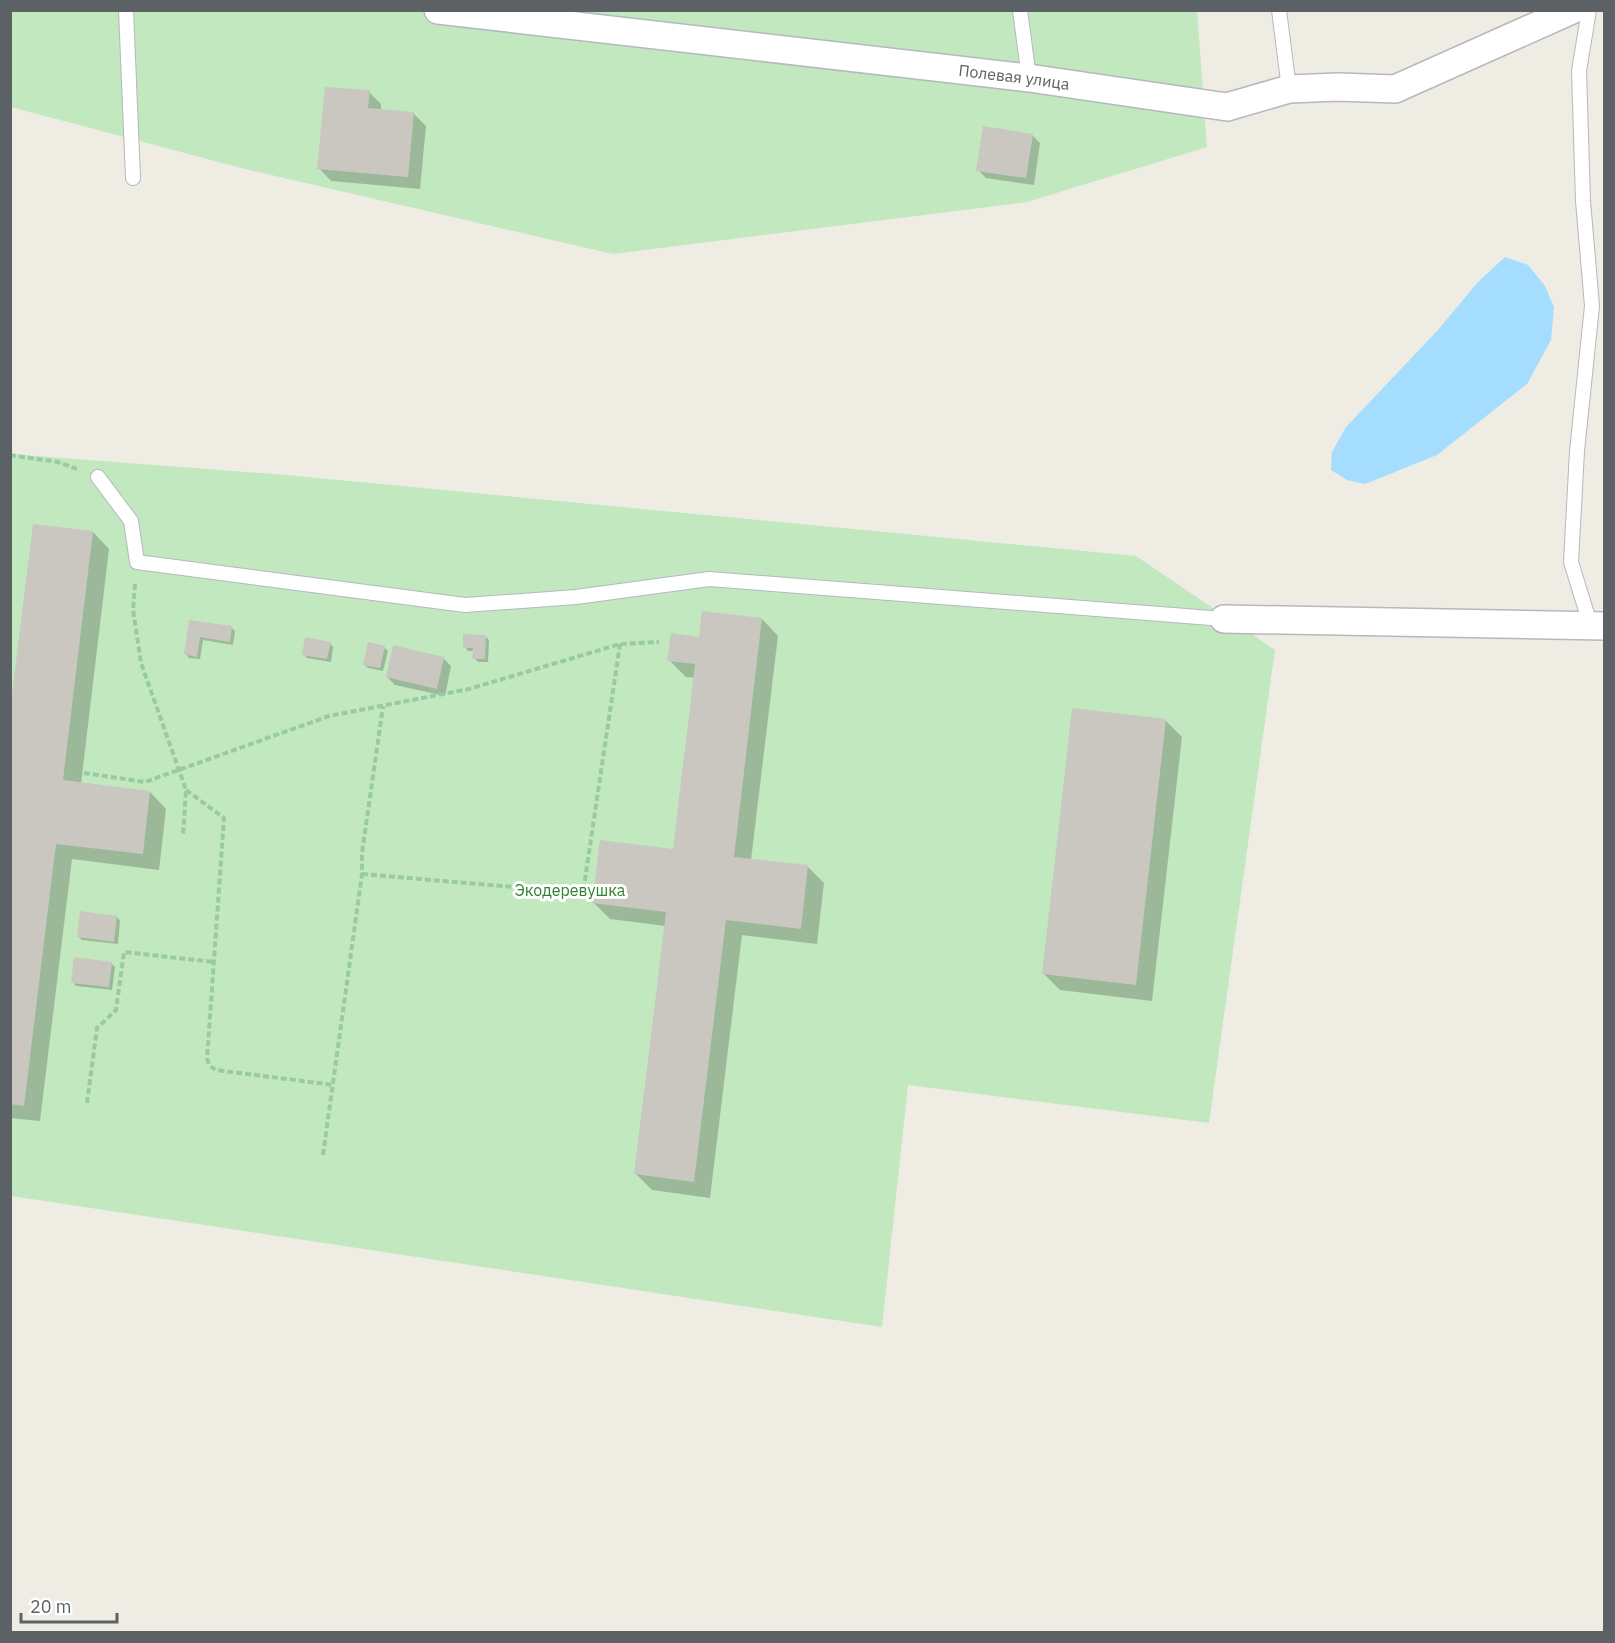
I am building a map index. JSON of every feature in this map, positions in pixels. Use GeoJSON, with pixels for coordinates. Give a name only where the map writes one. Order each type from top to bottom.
{"type":"FeatureCollection","features":[{"type":"Feature","properties":{"kind":"street","name":"Полевая улица"},"geometry":{"type":"LineString","coordinates":[[438,10],[1029,78],[1227,107],[1290,89],[1338,87],[1395,89],[1572,10]]}},
{"type":"Feature","properties":{"kind":"street"},"geometry":{"type":"LineString","coordinates":[[1224,619],[1598,626]]}},
{"type":"Feature","properties":{"kind":"lane"},"geometry":{"type":"LineString","coordinates":[[126,10],[133,178]]}},
{"type":"Feature","properties":{"kind":"lane"},"geometry":{"type":"LineString","coordinates":[[1020,10],[1029,78]]}},
{"type":"Feature","properties":{"kind":"lane"},"geometry":{"type":"LineString","coordinates":[[1279,10],[1290,89]]}},
{"type":"Feature","properties":{"kind":"lane"},"geometry":{"type":"LineString","coordinates":[[1589,10],[1579,71],[1583,201],[1592,306],[1578,451],[1571,562],[1598,626]]}},
{"type":"Feature","properties":{"kind":"lane"},"geometry":{"type":"LineString","coordinates":[[98,477],[131,520],[137,562],[465,605],[576,597],[709,579],[1224,619]]}},
{"type":"Feature","properties":{"kind":"path"},"geometry":{"type":"LineString","coordinates":[[10,454],[57,462],[98,477]]}},
{"type":"Feature","properties":{"kind":"path"},"geometry":{"type":"LineString","coordinates":[[137,562],[132,610],[141,663],[186,790],[183,836]]}},
{"type":"Feature","properties":{"kind":"path"},"geometry":{"type":"LineString","coordinates":[[84,773],[145,782],[329,716],[469,689],[620,644],[659,642]]}},
{"type":"Feature","properties":{"kind":"path"},"geometry":{"type":"LineString","coordinates":[[362,874],[583,893],[620,644]]}},
{"type":"Feature","properties":{"kind":"path"},"geometry":{"type":"LineString","coordinates":[[323,1155],[383,706]]}},
{"type":"Feature","properties":{"kind":"path"},"geometry":{"type":"LineString","coordinates":[[186,790],[224,818],[207,1059],[210,1066],[216,1070],[334,1085]]}},
{"type":"Feature","properties":{"kind":"path"},"geometry":{"type":"LineString","coordinates":[[87,1103],[97,1028],[116,1010],[124,952],[214,962]]}},
{"type":"Feature","properties":{"kind":"green space"},"geometry":{"type":"Polygon","coordinates":[[[10,11],[1197,11],[1207,147],[1027,202],[613,254],[245,169],[11,107],[10,11]]]}},
{"type":"Feature","properties":{"kind":"green space","name":"Экодеревушка"},"geometry":{"type":"Polygon","coordinates":[[[10,454],[286,475],[1136,556],[1275,650],[1209,1123],[908,1085],[882,1327],[11,1196],[10,454]]]}},
{"type":"Feature","properties":{"kind":"water"},"geometry":{"type":"Polygon","coordinates":[[[1505,257],[1528,265],[1545,286],[1554,307],[1551,340],[1527,384],[1437,455],[1365,484],[1347,480],[1331,470],[1332,452],[1346,427],[1438,330],[1478,282],[1505,257]]]}},
{"type":"Feature","properties":{"kind":"building"},"geometry":{"type":"Polygon","coordinates":[[[325,87],[370,90],[368,108],[414,112],[408,177],[317,169],[325,87]]]}},
{"type":"Feature","properties":{"kind":"building"},"geometry":{"type":"Polygon","coordinates":[[[983,126],[1033,134],[1026,178],[976,171],[983,126]]]}},
{"type":"Feature","properties":{"kind":"building"},"geometry":{"type":"Polygon","coordinates":[[[33,524],[93,531],[63,780],[150,791],[143,854],[56,844],[24,1106],[10,1104],[10,711],[33,524]]]}},
{"type":"Feature","properties":{"kind":"building"},"geometry":{"type":"Polygon","coordinates":[[[702,611],[762,618],[734,857],[808,865],[801,929],[726,920],[694,1182],[634,1174],[666,912],[592,903],[600,840],[673,849],[695,664],[667,661],[671,633],[699,637],[702,611]]]}},
{"type":"Feature","properties":{"kind":"building"},"geometry":{"type":"Polygon","coordinates":[[[189,620],[232,626],[230,642],[200,637],[197,657],[184,654],[189,620]]]}},
{"type":"Feature","properties":{"kind":"building"},"geometry":{"type":"Polygon","coordinates":[[[463,634],[486,635],[485,659],[472,659],[473,648],[463,648],[463,634]]]}},
{"type":"Feature","properties":{"kind":"building"},"geometry":{"type":"Polygon","coordinates":[[[305,637],[331,642],[327,659],[302,655],[305,637]]]}},
{"type":"Feature","properties":{"kind":"building"},"geometry":{"type":"Polygon","coordinates":[[[368,642],[385,646],[380,668],[363,665],[368,642]]]}},
{"type":"Feature","properties":{"kind":"building"},"geometry":{"type":"Polygon","coordinates":[[[393,645],[444,657],[437,689],[386,677],[393,645]]]}},
{"type":"Feature","properties":{"kind":"building"},"geometry":{"type":"Polygon","coordinates":[[[1072,708],[1166,719],[1136,985],[1042,974],[1072,708]]]}},
{"type":"Feature","properties":{"kind":"building"},"geometry":{"type":"Polygon","coordinates":[[[80,911],[117,916],[114,942],[77,937],[80,911]]]}},
{"type":"Feature","properties":{"kind":"building"},"geometry":{"type":"Polygon","coordinates":[[[74,957],[112,962],[109,987],[71,983],[74,957]]]}}]}
